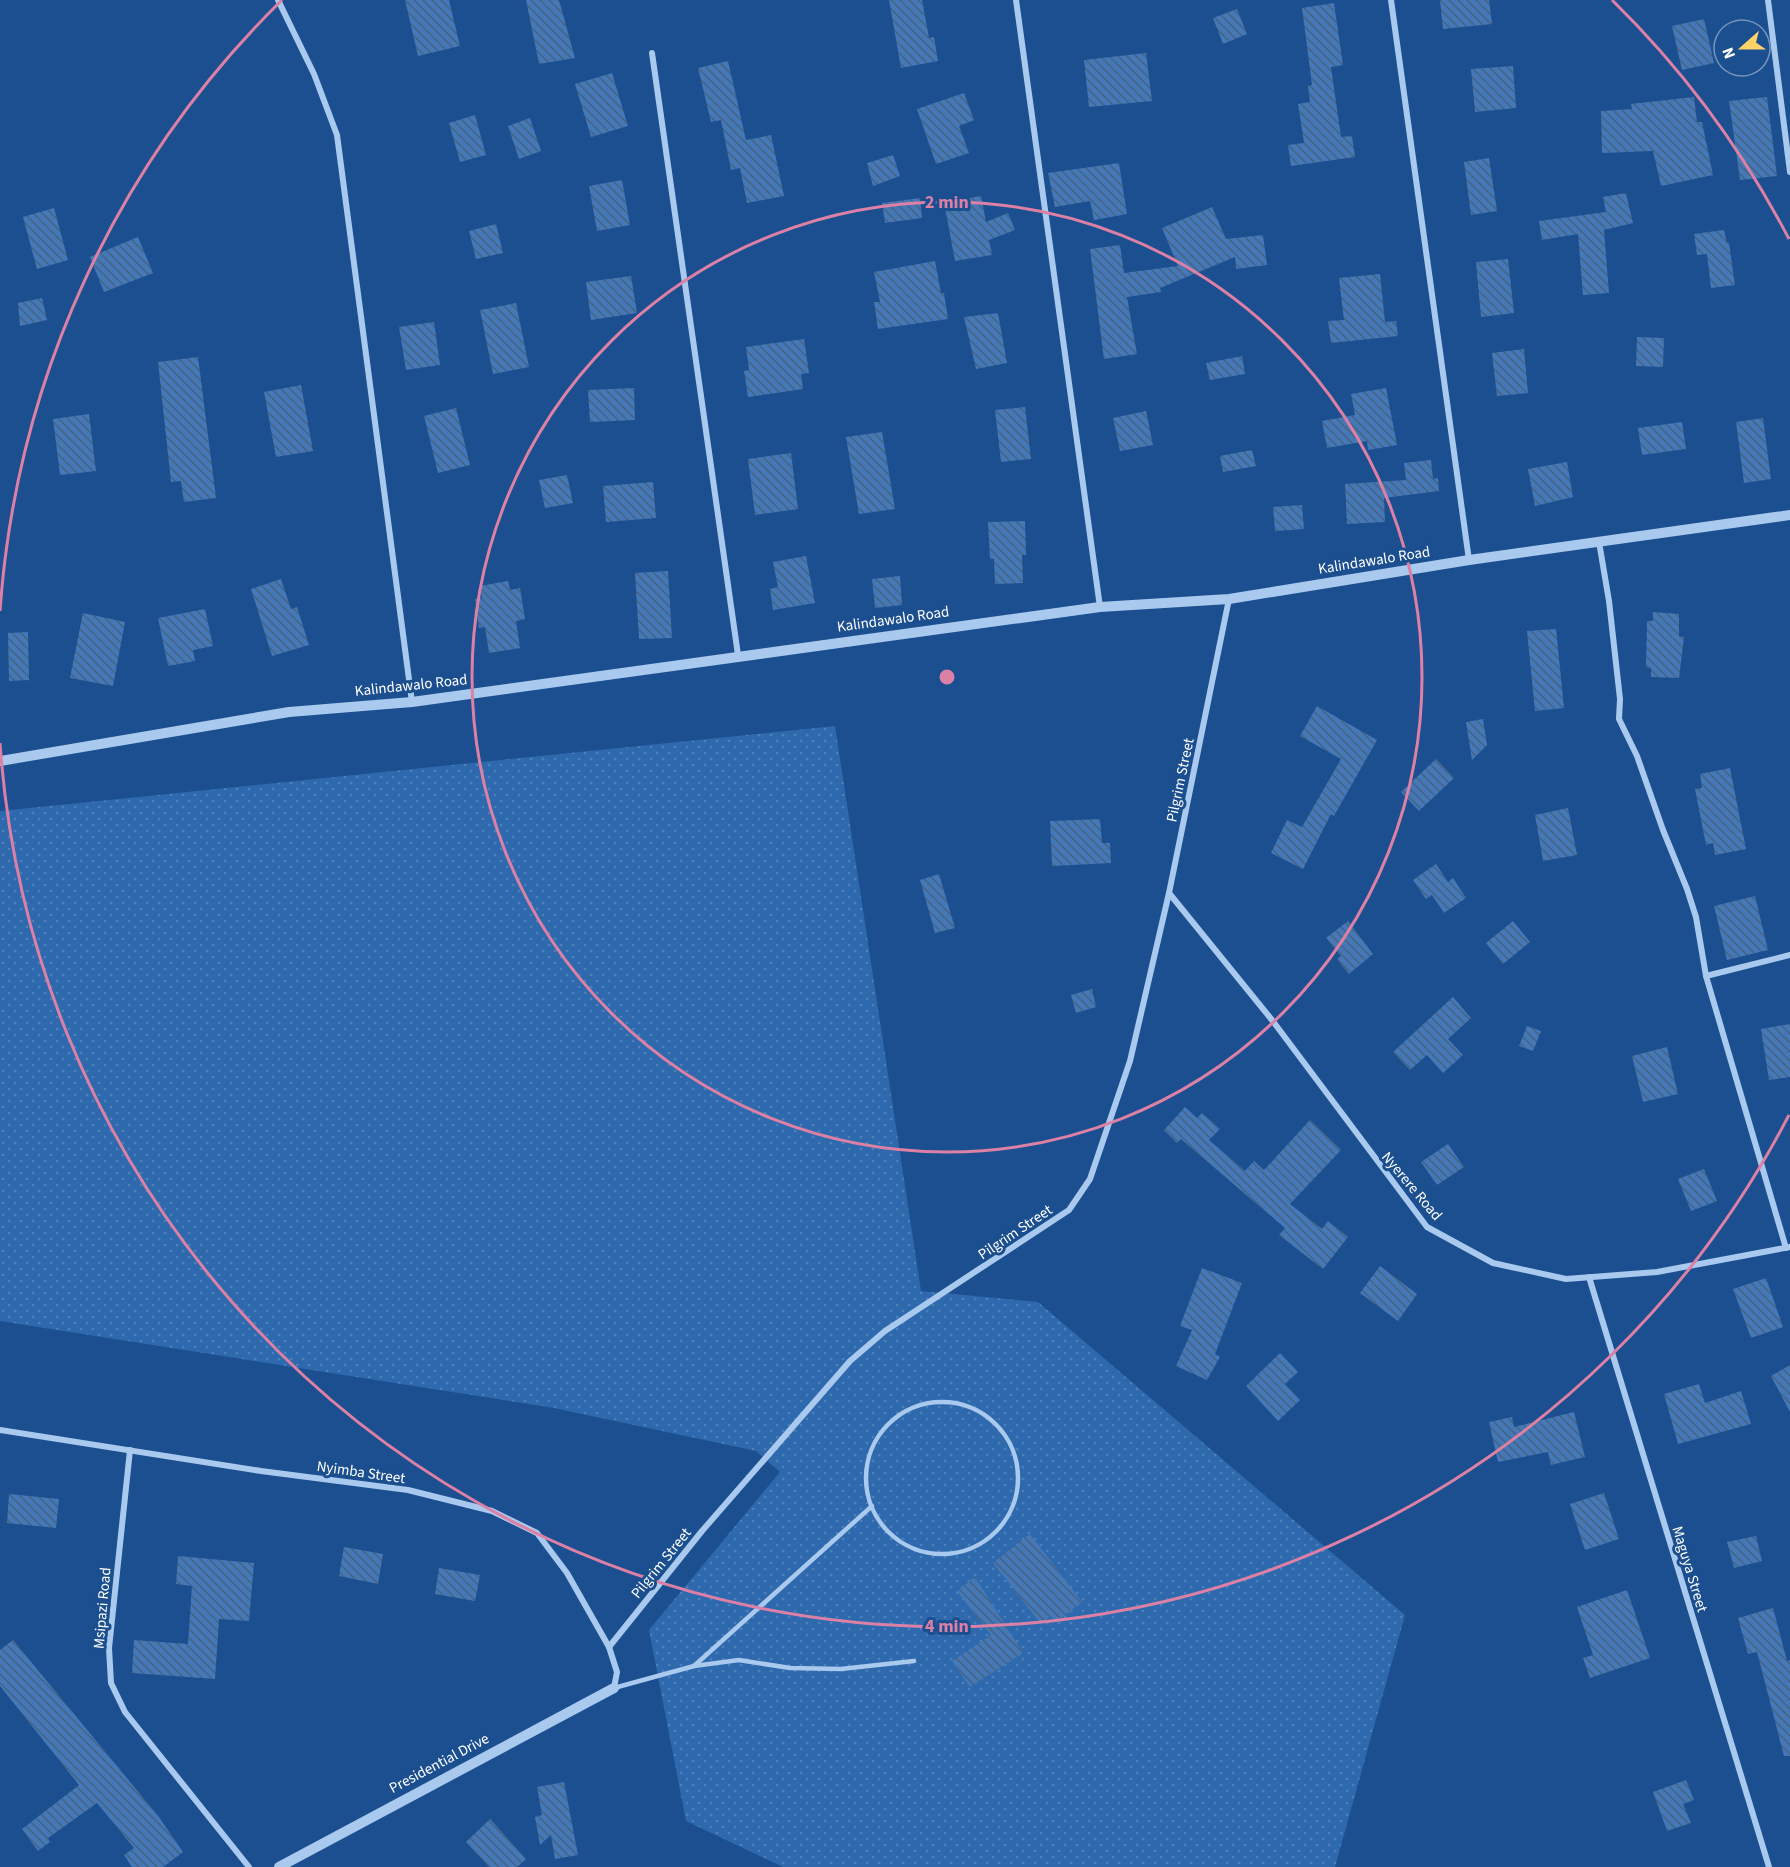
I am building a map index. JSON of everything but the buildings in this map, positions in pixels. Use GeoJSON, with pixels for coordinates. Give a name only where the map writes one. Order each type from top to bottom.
{"type":"FeatureCollection","features":[{"type":"Feature","properties":{"kind":"street"},"geometry":{"type":"LineString","coordinates":[[278,0],[314,74],[337,135],[412,702]]}},
{"type":"Feature","properties":{"kind":"street"},"geometry":{"type":"LineString","coordinates":[[1016,0],[1100,607]]}},
{"type":"Feature","properties":{"kind":"street"},"geometry":{"type":"LineString","coordinates":[[1391,0],[1469,560]]}},
{"type":"Feature","properties":{"kind":"street"},"geometry":{"type":"LineString","coordinates":[[1768,0],[1790,172]]}},
{"type":"Feature","properties":{"kind":"street"},"geometry":{"type":"LineString","coordinates":[[652,53],[738,655]]}},
{"type":"Feature","properties":{"kind":"street","name":"Kalindawalo Road"},"geometry":{"type":"LineString","coordinates":[[0,761],[289,712],[412,702],[738,655],[1100,607],[1229,599],[1469,560],[1790,515]]}},
{"type":"Feature","properties":{"kind":"street"},"geometry":{"type":"LineString","coordinates":[[1599,542],[1609,601],[1620,699],[1620,719],[1637,756],[1696,917],[1706,976],[1788,1247]]}},
{"type":"Feature","properties":{"kind":"street","name":"Pilgrim Street"},"geometry":{"type":"LineString","coordinates":[[609,1647],[702,1531],[850,1361],[885,1330],[1069,1210],[1090,1179],[1130,1061],[1169,892],[1229,599]]}},
{"type":"Feature","properties":{"kind":"street","name":"Nyerere Road"},"geometry":{"type":"LineString","coordinates":[[1169,892],[1272,1020],[1427,1227],[1493,1263],[1566,1279],[1657,1272],[1788,1247]]}},
{"type":"Feature","properties":{"kind":"street"},"geometry":{"type":"LineString","coordinates":[[1706,976],[1790,955]]}},
{"type":"Feature","properties":{"kind":"street","name":"Maguya Street"},"geometry":{"type":"LineString","coordinates":[[1589,1277],[1769,1867]]}},
{"type":"Feature","properties":{"kind":"street","name":"Nyimba Street"},"geometry":{"type":"LineString","coordinates":[[0,1430],[261,1471],[408,1490],[492,1511],[537,1533],[567,1573],[609,1647],[616,1672],[614,1688]]}},
{"type":"Feature","properties":{"kind":"street","name":"Msipazi Road"},"geometry":{"type":"LineString","coordinates":[[130,1450],[109,1648],[111,1683],[125,1712],[249,1867]]}},
{"type":"Feature","properties":{"kind":"street","name":"Presidential Drive"},"geometry":{"type":"LineString","coordinates":[[279,1867],[614,1688]]}},
{"type":"Feature","properties":{"kind":"lane"},"geometry":{"type":"LineString","coordinates":[[943,1401],[972,1408],[996,1425],[1013,1450],[1018,1479],[1012,1508],[996,1532],[971,1549],[942,1554],[913,1548],[888,1532],[872,1506],[866,1477],[872,1448],[889,1424],[914,1407],[943,1401]]}},
{"type":"Feature","properties":{"kind":"lane"},"geometry":{"type":"LineString","coordinates":[[694,1666],[872,1506]]}},
{"type":"Feature","properties":{"kind":"lane"},"geometry":{"type":"LineString","coordinates":[[614,1688],[694,1666],[739,1660],[790,1668],[841,1669],[914,1660]]}},
{"type":"Feature","properties":{"kind":"shaded area"},"geometry":{"type":"Polygon","coordinates":[[[835,726],[921,1291],[1038,1302],[1405,1615],[1335,1867],[783,1867],[686,1821],[649,1630],[780,1472],[756,1451],[554,1408],[0,1321],[0,811],[835,726]]]}}]}
